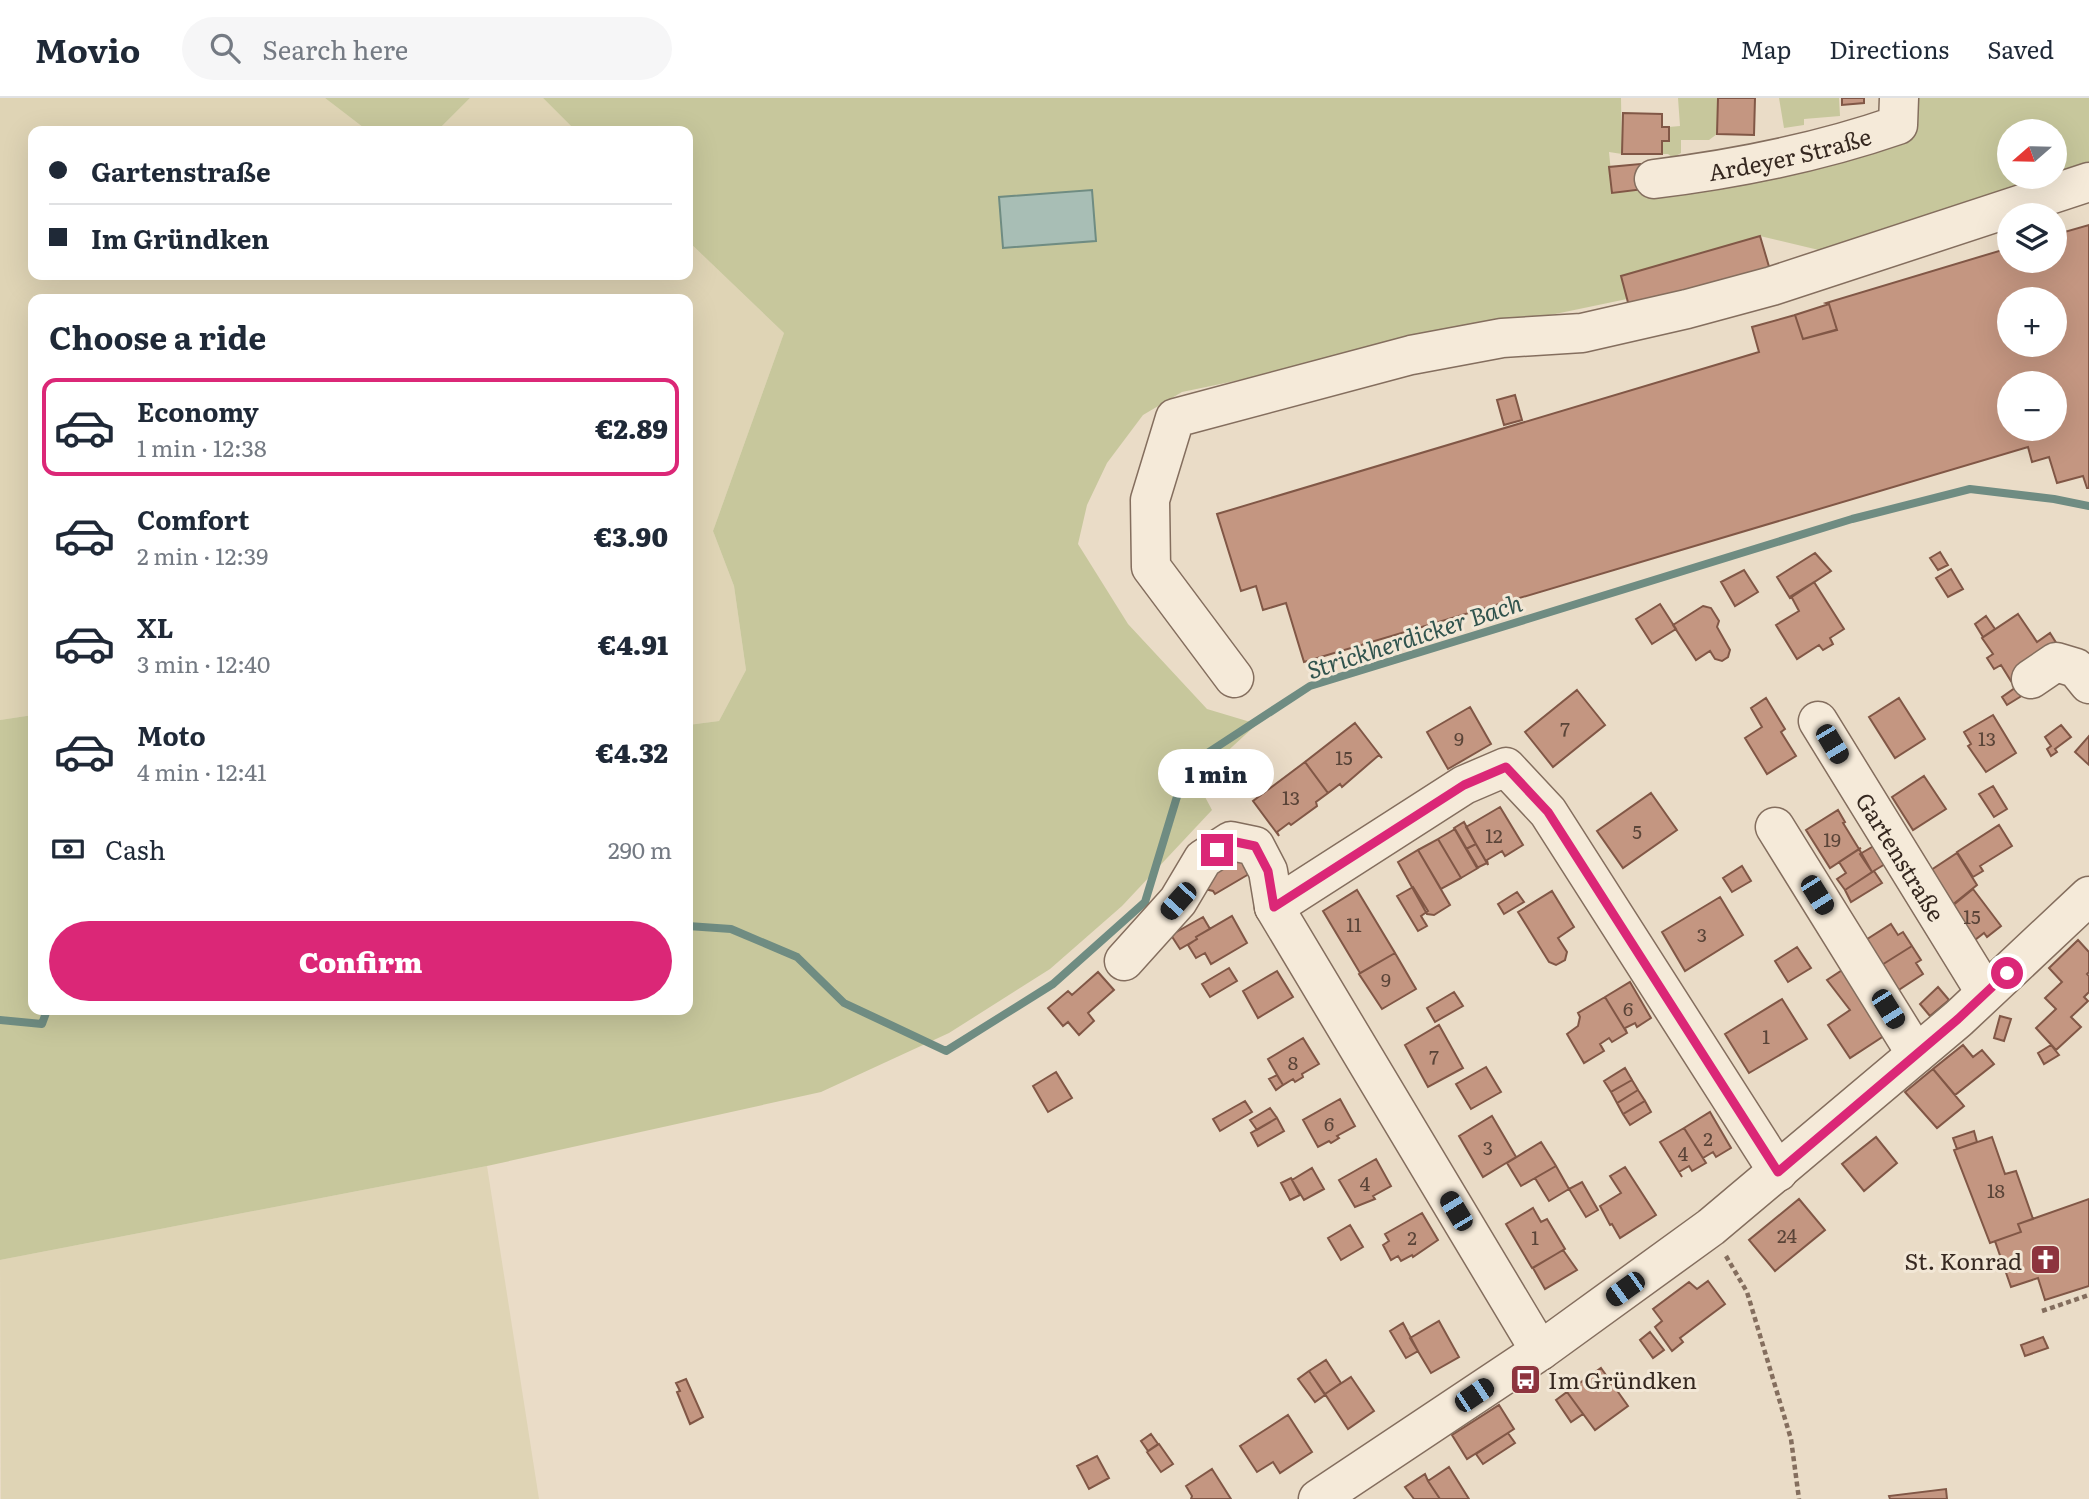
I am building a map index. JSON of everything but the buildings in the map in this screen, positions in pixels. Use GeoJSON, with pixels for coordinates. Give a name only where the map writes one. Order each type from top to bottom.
{"type":"FeatureCollection","features":[{"type":"Feature","properties":{"kind":"street","name":"Ardeyer Straße"},"geometry":{"type":"LineString","coordinates":[[1654,179],[1694,174],[1853,141],[1898,125],[1899,98]]}},
{"type":"Feature","properties":{"kind":"street"},"geometry":{"type":"LineString","coordinates":[[1234,678],[1151,568],[1150,500],[1175,418],[1411,355],[1502,338],[1582,333],[1687,309],[1772,286],[2089,182]]}},
{"type":"Feature","properties":{"kind":"street"},"geometry":{"type":"LineString","coordinates":[[2031,679],[2056,662],[2076,668],[2089,684]]}},
{"type":"Feature","properties":{"kind":"street","name":"Gartenstraße"},"geometry":{"type":"LineString","coordinates":[[1818,721],[1985,992]]}},
{"type":"Feature","properties":{"kind":"street"},"geometry":{"type":"LineString","coordinates":[[1274,907],[1464,785],[1506,767],[1548,812],[1778,1172]]}},
{"type":"Feature","properties":{"kind":"street"},"geometry":{"type":"LineString","coordinates":[[1775,827],[1916,1054]]}},
{"type":"Feature","properties":{"kind":"street"},"geometry":{"type":"LineString","coordinates":[[1124,961],[1178,901],[1203,859],[1231,841],[1255,846],[1268,871],[1274,907],[1540,1351]]}},
{"type":"Feature","properties":{"kind":"street"},"geometry":{"type":"LineString","coordinates":[[1318,1499],[1540,1351],[1711,1227],[1916,1054],[2089,896]]}},
{"type":"Feature","properties":{"kind":"path"},"geometry":{"type":"LineString","coordinates":[[1711,1227],[1747,1292],[1791,1439],[1799,1499]]}},
{"type":"Feature","properties":{"kind":"path"},"geometry":{"type":"LineString","coordinates":[[2042,1311],[2089,1295]]}},
{"type":"Feature","properties":{"kind":"shaded area"},"geometry":{"type":"Polygon","coordinates":[[[0,98],[325,98],[361,126],[28,126],[28,280],[693,280],[693,246],[784,333],[713,531],[734,586],[746,670],[719,721],[693,724],[693,294],[28,294],[28,716],[0,720],[0,98]]]}},
{"type":"Feature","properties":{"kind":"shaded area"},"geometry":{"type":"Polygon","coordinates":[[[470,98],[543,98],[571,126],[442,126],[470,98]]]}},
{"type":"Feature","properties":{"kind":"shaded area"},"geometry":{"type":"Polygon","coordinates":[[[1092,190],[1096,241],[1003,248],[999,197],[1092,190]]]}},
{"type":"Feature","properties":{"kind":"shaded area"},"geometry":{"type":"Polygon","coordinates":[[[487,1166],[539,1499],[1,1499],[0,1260],[487,1166]]]}},
{"type":"Feature","properties":{"kind":"green space"},"geometry":{"type":"Polygon","coordinates":[[[325,98],[470,98],[442,126],[361,126],[325,98]]]}},
{"type":"Feature","properties":{"kind":"green space"},"geometry":{"type":"Polygon","coordinates":[[[543,98],[1621,98],[1622,154],[1609,152],[1613,193],[1715,181],[1910,98],[2089,98],[2089,166],[2067,173],[2067,119],[1997,119],[1997,189],[2017,189],[1823,251],[1760,236],[1621,276],[1627,299],[1182,392],[1143,415],[1107,463],[1087,505],[1078,544],[1128,624],[1207,709],[1257,724],[1196,780],[1212,810],[1122,906],[1050,969],[949,1033],[821,1092],[487,1166],[0,1260],[0,720],[28,716],[28,1015],[693,1015],[693,724],[719,721],[746,670],[734,586],[713,531],[784,333],[693,246],[693,126],[571,126],[543,98]]]}},
{"type":"Feature","properties":{"kind":"green space"},"geometry":{"type":"Polygon","coordinates":[[[1678,98],[1718,98],[1717,134],[1709,140],[1681,140],[1681,153],[1673,158],[1662,154],[1662,141],[1669,141],[1669,127],[1680,126],[1678,98]]]}},
{"type":"Feature","properties":{"kind":"green space"},"geometry":{"type":"Polygon","coordinates":[[[1779,98],[1839,98],[1840,116],[1804,119],[1804,125],[1784,128],[1779,98]]]}},
{"type":"Feature","properties":{"kind":"waterway","name":"Strickherdicker Bach"},"geometry":{"type":"LineString","coordinates":[[693,926],[731,929],[797,957],[844,1003],[946,1051],[1053,984],[1145,902],[1186,767],[1310,686],[1852,519],[1970,489],[2089,506]]}},
{"type":"Feature","properties":{"kind":"waterway","name":"Strickherdicker Bach"},"geometry":{"type":"LineString","coordinates":[[0,1020],[42,1024],[45,1015]]}},
{"type":"Feature","properties":{"kind":"place","name":"St. Konrad"},"geometry":{"type":"Point","coordinates":[2045,1260]}},
{"type":"Feature","properties":{"kind":"place","name":"Im Gründken"},"geometry":{"type":"Point","coordinates":[1525,1379]}},
{"type":"Feature","properties":{"kind":"route"},"geometry":{"type":"LineString","coordinates":[[1217,850],[1231,841],[1255,846],[1268,871],[1274,907],[1464,785],[1506,767],[1548,812],[1778,1172],[1958,1019],[2007,973]]}}]}
